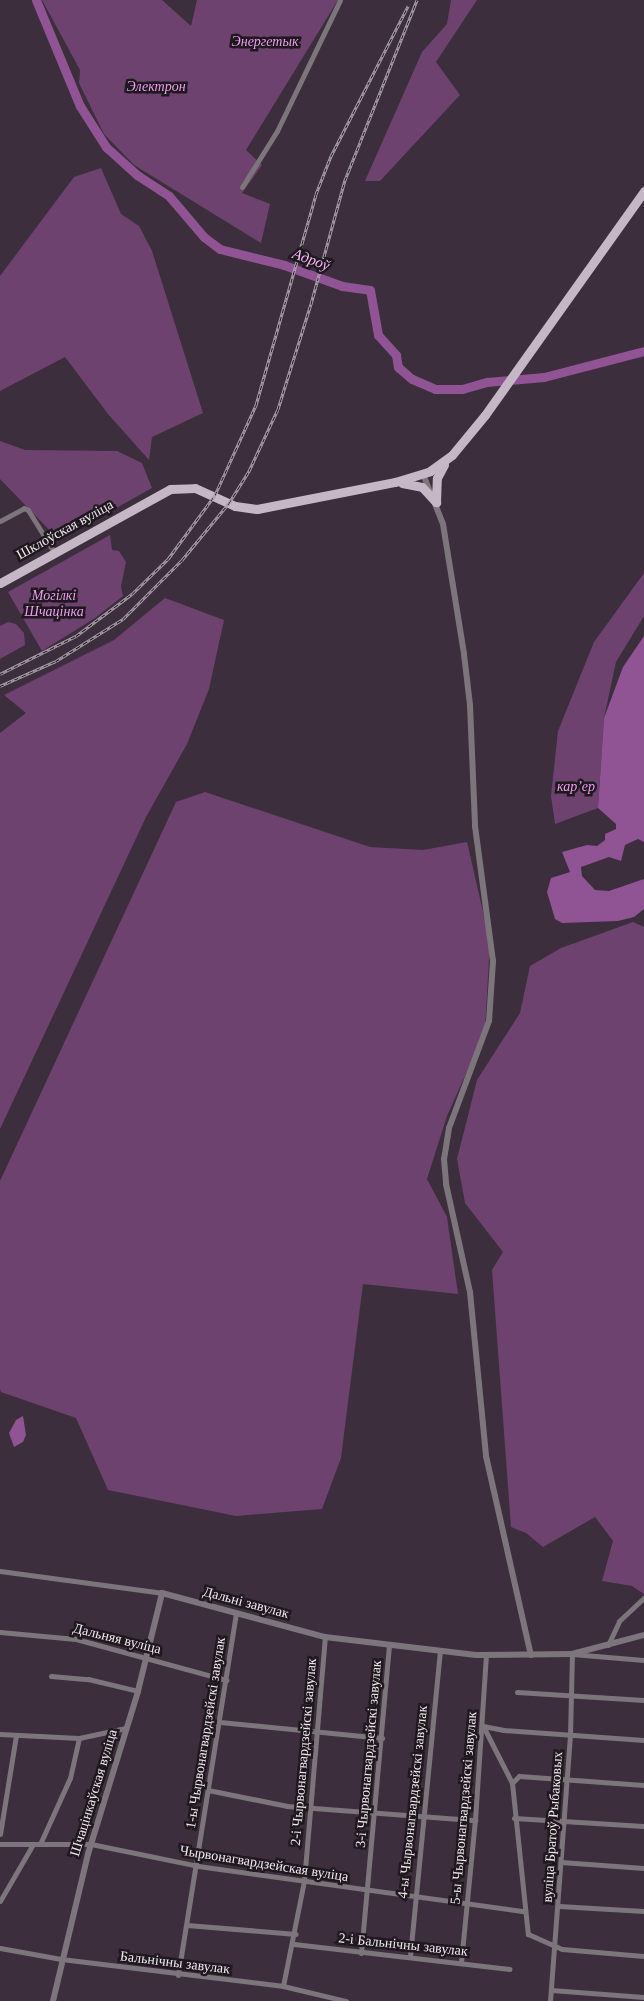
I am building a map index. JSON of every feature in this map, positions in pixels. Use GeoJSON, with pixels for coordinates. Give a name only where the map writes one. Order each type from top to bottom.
{"type":"FeatureCollection","features":[{"type":"Feature","properties":{"kind":"main road"},"geometry":{"type":"LineString","coordinates":[[436,499],[438,474],[485,415],[644,191]]}},
{"type":"Feature","properties":{"kind":"main road"},"geometry":{"type":"LineString","coordinates":[[427,473],[452,455]]}},
{"type":"Feature","properties":{"kind":"main road","name":"Шклоўская вуліца"},"geometry":{"type":"LineString","coordinates":[[0,583],[143,502],[170,489],[195,488],[235,506],[258,509],[395,482],[427,473]]}},
{"type":"Feature","properties":{"kind":"main road"},"geometry":{"type":"LineString","coordinates":[[395,482],[422,488],[436,499]]}},
{"type":"Feature","properties":{"kind":"street"},"geometry":{"type":"LineString","coordinates":[[242,187],[277,131],[340,0]]}},
{"type":"Feature","properties":{"kind":"street"},"geometry":{"type":"LineString","coordinates":[[427,473],[436,499],[446,543],[469,688],[475,826],[494,978],[489,1021],[456,1108],[444,1160],[446,1184],[470,1292],[486,1456],[531,1655]]}},
{"type":"Feature","properties":{"kind":"street"},"geometry":{"type":"LineString","coordinates":[[0,521],[24,508],[28,510],[54,552]]}},
{"type":"Feature","properties":{"kind":"street","name":"Дальні завулак"},"geometry":{"type":"LineString","coordinates":[[0,1571],[162,1593],[325,1637],[486,1656],[572,1654],[644,1635]]}},
{"type":"Feature","properties":{"kind":"street","name":"Шчацінкаўская вуліца"},"geometry":{"type":"LineString","coordinates":[[53,2001],[61,1960],[91,1844],[138,1692],[162,1593]]}},
{"type":"Feature","properties":{"kind":"street"},"geometry":{"type":"LineString","coordinates":[[608,1645],[619,1621],[644,1598]]}},
{"type":"Feature","properties":{"kind":"street","name":"1-ы Чырвонагвардзейскі завулак"},"geometry":{"type":"LineString","coordinates":[[178,1975],[198,1866],[236,1614]]}},
{"type":"Feature","properties":{"kind":"street","name":"Дальняя вуліца"},"geometry":{"type":"LineString","coordinates":[[0,1632],[76,1639],[226,1680]]}},
{"type":"Feature","properties":{"kind":"street","name":"2-і Чырвонагвардзейскі завулак"},"geometry":{"type":"LineString","coordinates":[[283,1986],[296,1934],[313,1808],[325,1637]]}},
{"type":"Feature","properties":{"kind":"street","name":"3-і Чырвонагвардзейскі завулак"},"geometry":{"type":"LineString","coordinates":[[361,1953],[376,1814],[389,1646]]}},
{"type":"Feature","properties":{"kind":"street","name":"4-ы Чырвонагвардзейскі завулак"},"geometry":{"type":"LineString","coordinates":[[410,1956],[440,1651]]}},
{"type":"Feature","properties":{"kind":"street"},"geometry":{"type":"LineString","coordinates":[[572,1654],[644,1660]]}},
{"type":"Feature","properties":{"kind":"street","name":"вуліца Братоў Рыбаковых"},"geometry":{"type":"LineString","coordinates":[[550,2001],[559,1906],[563,1820],[570,1735],[572,1654]]}},
{"type":"Feature","properties":{"kind":"street","name":"5-ы Чырвонагвардзейскі завулак"},"geometry":{"type":"LineString","coordinates":[[461,1962],[483,1726],[486,1656]]}},
{"type":"Feature","properties":{"kind":"street"},"geometry":{"type":"LineString","coordinates":[[51,1676],[88,1679],[138,1692]]}},
{"type":"Feature","properties":{"kind":"street"},"geometry":{"type":"LineString","coordinates":[[517,1692],[572,1697],[644,1700]]}},
{"type":"Feature","properties":{"kind":"street"},"geometry":{"type":"LineString","coordinates":[[220,1722],[382,1738]]}},
{"type":"Feature","properties":{"kind":"street"},"geometry":{"type":"LineString","coordinates":[[483,1726],[644,1740]]}},
{"type":"Feature","properties":{"kind":"street"},"geometry":{"type":"LineString","coordinates":[[483,1726],[512,1783],[526,1928],[532,1938],[547,1940],[554,1946],[644,1956]]}},
{"type":"Feature","properties":{"kind":"street"},"geometry":{"type":"LineString","coordinates":[[0,1734],[79,1738],[126,1728]]}},
{"type":"Feature","properties":{"kind":"street"},"geometry":{"type":"LineString","coordinates":[[0,1834],[16,1735]]}},
{"type":"Feature","properties":{"kind":"street"},"geometry":{"type":"LineString","coordinates":[[40,1844],[70,1778],[79,1738]]}},
{"type":"Feature","properties":{"kind":"street"},"geometry":{"type":"LineString","coordinates":[[512,1783],[519,1776],[644,1785]]}},
{"type":"Feature","properties":{"kind":"street"},"geometry":{"type":"LineString","coordinates":[[208,1790],[287,1806],[475,1820]]}},
{"type":"Feature","properties":{"kind":"street"},"geometry":{"type":"LineString","coordinates":[[514,1818],[644,1826]]}},
{"type":"Feature","properties":{"kind":"street","name":"Чырвонагвардзейская вуліца"},"geometry":{"type":"LineString","coordinates":[[0,1844],[91,1844],[198,1866],[304,1880],[415,1898],[524,1911]]}},
{"type":"Feature","properties":{"kind":"street"},"geometry":{"type":"LineString","coordinates":[[0,1902],[33,1844]]}},
{"type":"Feature","properties":{"kind":"street"},"geometry":{"type":"LineString","coordinates":[[561,1862],[644,1868]]}},
{"type":"Feature","properties":{"kind":"street"},"geometry":{"type":"LineString","coordinates":[[559,1906],[644,1911]]}},
{"type":"Feature","properties":{"kind":"street"},"geometry":{"type":"LineString","coordinates":[[187,1925],[296,1934]]}},
{"type":"Feature","properties":{"kind":"street","name":"2-і Бальнічны завулак"},"geometry":{"type":"LineString","coordinates":[[294,1944],[510,1969]]}},
{"type":"Feature","properties":{"kind":"street","name":"Бальнічны завулак"},"geometry":{"type":"LineString","coordinates":[[0,1948],[61,1960],[283,1986],[346,2001]]}},
{"type":"Feature","properties":{"kind":"street"},"geometry":{"type":"LineString","coordinates":[[551,1990],[644,1997]]}},
{"type":"Feature","properties":{"kind":"green space","name":"Электрон"},"geometry":{"type":"Polygon","coordinates":[[[42,0],[162,0],[191,26],[197,0],[338,0],[246,150],[262,165],[242,193],[270,204],[261,243],[134,165],[104,134],[79,83],[80,70],[42,0]]]}},
{"type":"Feature","properties":{"kind":"green space"},"geometry":{"type":"Polygon","coordinates":[[[451,0],[477,0],[436,62],[460,95],[380,181],[365,181],[422,52],[447,24],[451,0]]]}},
{"type":"Feature","properties":{"kind":"green space"},"geometry":{"type":"Polygon","coordinates":[[[101,168],[121,214],[139,226],[152,251],[203,413],[152,437],[149,460],[108,414],[65,357],[0,391],[0,276],[74,177],[101,168]]]}},
{"type":"Feature","properties":{"kind":"green space"},"geometry":{"type":"Polygon","coordinates":[[[0,441],[25,450],[117,451],[142,463],[152,488],[59,540],[0,479],[0,441]]]}},
{"type":"Feature","properties":{"kind":"green space","name":"Могілкі Шчацінка"},"geometry":{"type":"Polygon","coordinates":[[[110,535],[112,550],[119,551],[126,562],[121,586],[123,596],[95,618],[42,651],[8,592],[110,535]]]}},
{"type":"Feature","properties":{"kind":"green space","name":"карʼер"},"geometry":{"type":"Polygon","coordinates":[[[644,573],[644,616],[616,662],[604,718],[598,808],[555,824],[551,796],[558,731],[594,642],[644,573]]]}},
{"type":"Feature","properties":{"kind":"green space"},"geometry":{"type":"Polygon","coordinates":[[[165,598],[224,620],[209,689],[187,744],[146,817],[0,1129],[0,733],[26,713],[4,695],[114,640],[165,598]]]}},
{"type":"Feature","properties":{"kind":"green space"},"geometry":{"type":"Polygon","coordinates":[[[8,622],[16,624],[24,633],[25,645],[0,659],[0,626],[8,622]]]}},
{"type":"Feature","properties":{"kind":"green space"},"geometry":{"type":"Polygon","coordinates":[[[205,792],[370,847],[423,850],[467,842],[490,942],[485,1031],[447,1116],[427,1179],[447,1217],[458,1294],[363,1284],[341,1458],[322,1509],[236,1516],[108,1490],[76,1418],[1,1392],[0,1389],[0,1181],[176,802],[205,792]]]}},
{"type":"Feature","properties":{"kind":"green space"},"geometry":{"type":"Polygon","coordinates":[[[633,922],[644,927],[644,1594],[632,1586],[602,1581],[613,1541],[595,1517],[543,1547],[526,1533],[511,1527],[492,1270],[503,1252],[465,1203],[457,1159],[477,1080],[520,1013],[530,966],[561,948],[633,922]]]}},
{"type":"Feature","properties":{"kind":"shaded area","name":"карʼер"},"geometry":{"type":"Polygon","coordinates":[[[644,636],[644,842],[638,839],[625,845],[621,861],[609,857],[581,867],[582,876],[595,890],[609,891],[644,879],[644,909],[634,917],[618,921],[562,923],[555,919],[547,892],[551,878],[570,872],[562,852],[587,845],[597,846],[605,840],[605,834],[616,829],[616,824],[598,808],[604,718],[623,667],[644,636]]]}},
{"type":"Feature","properties":{"kind":"shaded area"},"geometry":{"type":"Polygon","coordinates":[[[23,1416],[26,1435],[23,1442],[14,1447],[9,1433],[16,1420],[23,1416]]]}},
{"type":"Feature","properties":{"kind":"waterway","name":"Адроў"},"geometry":{"type":"LineString","coordinates":[[36,0],[80,106],[106,147],[137,175],[169,196],[204,237],[220,249],[284,265],[342,286],[370,290],[378,335],[396,355],[398,367],[412,379],[435,389],[462,389],[487,382],[544,377],[644,351]]}},
{"type":"Feature","properties":{"kind":"railway"},"geometry":{"type":"LineString","coordinates":[[0,686],[56,661],[123,619],[182,560],[229,503],[249,471],[278,409],[311,304],[345,180],[417,0]]}},
{"type":"Feature","properties":{"kind":"railway"},"geometry":{"type":"LineString","coordinates":[[0,674],[76,636],[132,594],[168,559],[215,495],[256,405],[316,194],[331,156],[408,6]]}},
{"type":"Feature","properties":{"kind":"park label","name":"Энергетык"},"geometry":{"type":"Point","coordinates":[265,42]}}]}
